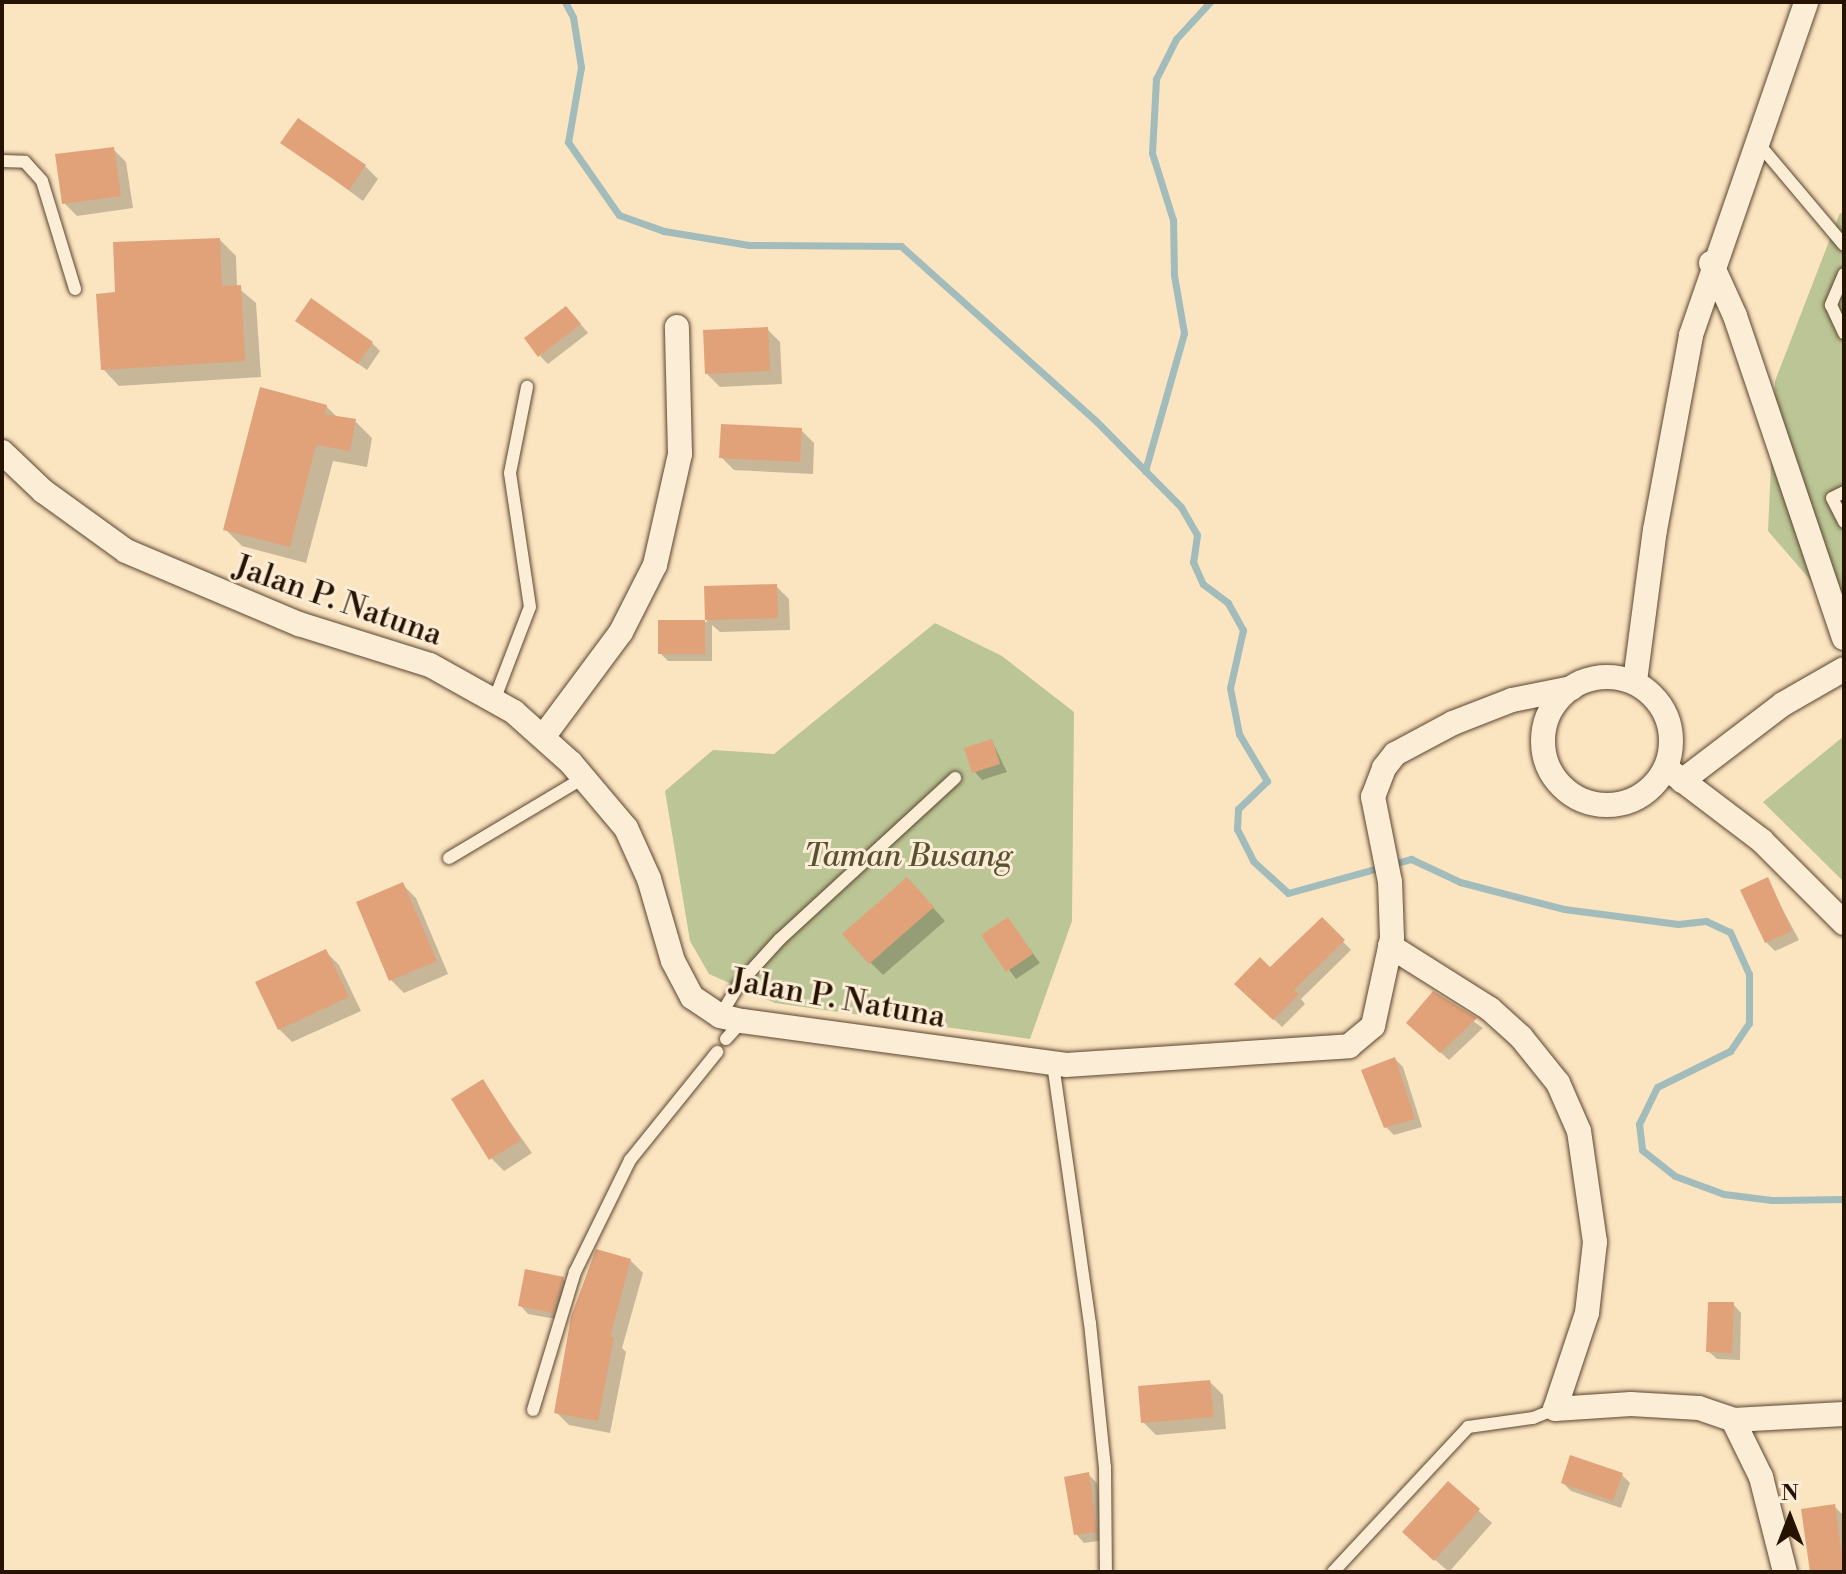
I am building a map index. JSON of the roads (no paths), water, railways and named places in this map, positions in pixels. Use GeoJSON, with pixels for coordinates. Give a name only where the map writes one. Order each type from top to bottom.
{"type":"FeatureCollection","features":[{"type":"Feature","properties":{"kind":"street"},"geometry":{"type":"LineString","coordinates":[[1635,681],[1678,391],[1711,263],[1806,2]]}},
{"type":"Feature","properties":{"kind":"street"},"geometry":{"type":"LineString","coordinates":[[1711,263],[1735,316],[1844,638]]}},
{"type":"Feature","properties":{"kind":"street"},"geometry":{"type":"LineString","coordinates":[[543,737],[621,632],[655,565],[680,454],[677,327]]}},
{"type":"Feature","properties":{"kind":"street","name":"Jalan P. Natuna"},"geometry":{"type":"LineString","coordinates":[[2,452],[51,498],[126,551],[299,624],[396,652],[495,698],[585,777],[639,852],[682,983],[692,997],[729,1025],[1053,1064],[1316,1052],[1349,1046],[1373,1026],[1390,946],[1390,882],[1373,797],[1376,782],[1395,754],[1453,723],[1512,700],[1572,688]]}},
{"type":"Feature","properties":{"kind":"street"},"geometry":{"type":"LineString","coordinates":[[1674,775],[1672,735],[1661,703],[1635,681],[1601,675],[1572,688],[1547,712],[1541,745],[1552,777],[1578,799],[1611,806],[1644,794],[1674,775],[1783,704],[1844,669]]}},
{"type":"Feature","properties":{"kind":"street"},"geometry":{"type":"LineString","coordinates":[[1674,775],[1762,841],[1844,923]]}},
{"type":"Feature","properties":{"kind":"street"},"geometry":{"type":"LineString","coordinates":[[1390,946],[1490,1009],[1521,1037],[1558,1083],[1579,1131],[1595,1242],[1587,1313],[1555,1409],[1686,1407],[1733,1420],[1844,1414]]}},
{"type":"Feature","properties":{"kind":"street"},"geometry":{"type":"LineString","coordinates":[[1733,1420],[1761,1477],[1785,1572]]}},
{"type":"Feature","properties":{"kind":"lane"},"geometry":{"type":"LineString","coordinates":[[1756,141],[1844,245]]}},
{"type":"Feature","properties":{"kind":"lane"},"geometry":{"type":"LineString","coordinates":[[2,161],[25,162],[42,181],[75,289]]}},
{"type":"Feature","properties":{"kind":"lane"},"geometry":{"type":"LineString","coordinates":[[1844,274],[1831,305],[1844,333]]}},
{"type":"Feature","properties":{"kind":"lane"},"geometry":{"type":"LineString","coordinates":[[495,698],[530,607],[510,473],[527,387]]}},
{"type":"Feature","properties":{"kind":"lane"},"geometry":{"type":"LineString","coordinates":[[1844,492],[1832,498],[1844,522]]}},
{"type":"Feature","properties":{"kind":"lane"},"geometry":{"type":"LineString","coordinates":[[449,858],[585,777]]}},
{"type":"Feature","properties":{"kind":"lane"},"geometry":{"type":"LineString","coordinates":[[729,1025],[739,984],[780,939],[955,778]]}},
{"type":"Feature","properties":{"kind":"lane"},"geometry":{"type":"LineString","coordinates":[[533,1410],[575,1272],[630,1160],[717,1052]]}},
{"type":"Feature","properties":{"kind":"lane"},"geometry":{"type":"LineString","coordinates":[[1053,1064],[1090,1323],[1105,1467],[1106,1572]]}},
{"type":"Feature","properties":{"kind":"lane"},"geometry":{"type":"LineString","coordinates":[[1333,1572],[1468,1427],[1533,1418],[1555,1409]]}},
{"type":"Feature","properties":{"kind":"waterway"},"geometry":{"type":"LineString","coordinates":[[565,2],[573,17],[581,67],[568,142],[619,215],[664,231],[749,245],[901,246],[1095,420],[1181,507],[1197,535],[1193,562],[1203,584],[1228,603],[1243,630],[1230,688],[1239,734],[1267,781],[1238,809],[1237,829],[1253,861],[1288,893],[1411,859],[1460,882],[1564,909],[1678,924],[1706,921],[1730,932],[1749,974],[1749,1023],[1730,1051],[1657,1087],[1639,1124],[1642,1150],[1675,1176],[1724,1194],[1772,1200],[1844,1199]]}},
{"type":"Feature","properties":{"kind":"waterway"},"geometry":{"type":"LineString","coordinates":[[1145,471],[1184,333],[1174,275],[1173,220],[1152,153],[1156,79],[1176,39],[1210,2]]}},
{"type":"Feature","properties":{"kind":"park label","name":"Taman Busang"},"geometry":{"type":"Point","coordinates":[908,856]}}]}
